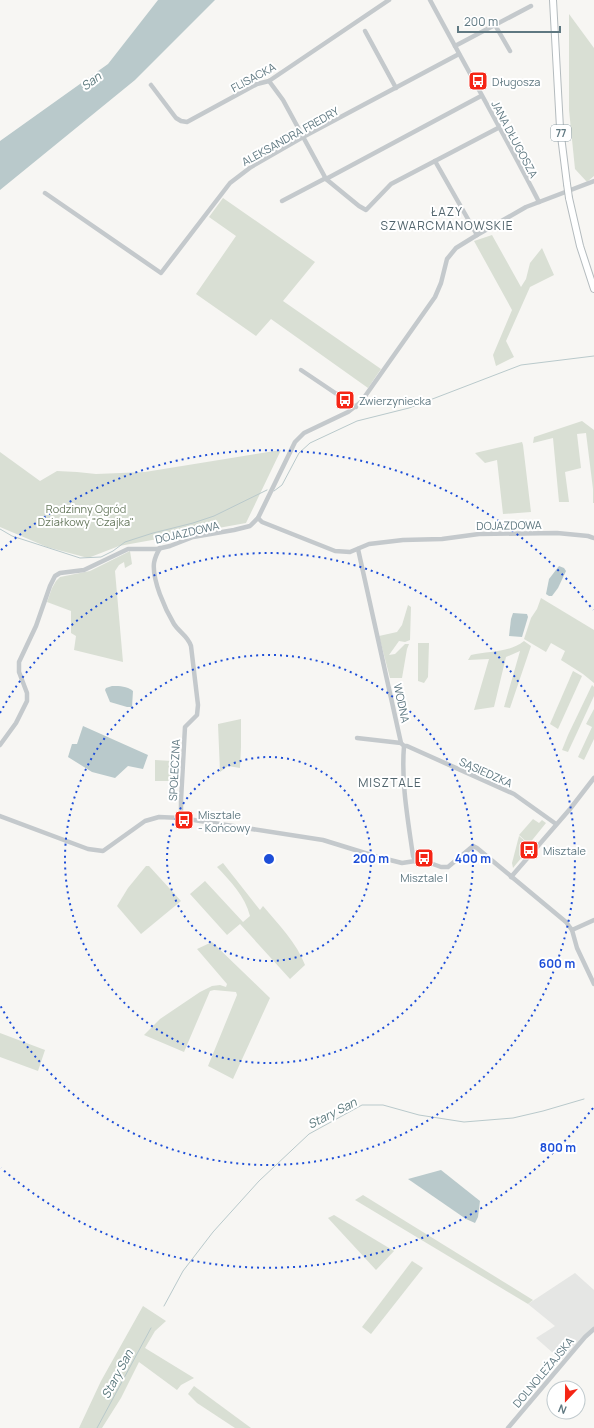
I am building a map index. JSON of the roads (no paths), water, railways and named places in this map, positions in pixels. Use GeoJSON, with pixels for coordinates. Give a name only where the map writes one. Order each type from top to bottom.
{"type":"FeatureCollection","features":[{"type":"Feature","properties":{"kind":"main road","name":"77"},"geometry":{"type":"LineString","coordinates":[[553,1],[560,128],[567,184],[580,246],[594,289]]}},
{"type":"Feature","properties":{"kind":"street","name":"FLISACKA"},"geometry":{"type":"LineString","coordinates":[[151,85],[176,118],[181,122],[187,122],[257,84],[269,81],[388,0]]}},
{"type":"Feature","properties":{"kind":"street","name":"JANA DŁUGOSZA"},"geometry":{"type":"LineString","coordinates":[[430,0],[481,96],[500,127],[539,202]]}},
{"type":"Feature","properties":{"kind":"street"},"geometry":{"type":"LineString","coordinates":[[455,46],[531,6]]}},
{"type":"Feature","properties":{"kind":"street"},"geometry":{"type":"LineString","coordinates":[[495,25],[510,51]]}},
{"type":"Feature","properties":{"kind":"street"},"geometry":{"type":"LineString","coordinates":[[365,31],[396,88]]}},
{"type":"Feature","properties":{"kind":"street","name":"ALEKSANDRA FREDRY"},"geometry":{"type":"LineString","coordinates":[[44,193],[161,273],[235,179],[251,166],[459,54]]}},
{"type":"Feature","properties":{"kind":"street"},"geometry":{"type":"LineString","coordinates":[[269,81],[283,100],[326,179],[366,210],[391,184],[500,127]]}},
{"type":"Feature","properties":{"kind":"street"},"geometry":{"type":"LineString","coordinates":[[282,201],[481,96]]}},
{"type":"Feature","properties":{"kind":"street"},"geometry":{"type":"LineString","coordinates":[[436,160],[477,234]]}},
{"type":"Feature","properties":{"kind":"street"},"geometry":{"type":"LineString","coordinates":[[250,526],[258,518],[296,442],[304,433],[343,415],[356,407],[373,386],[429,306],[439,289],[449,255],[460,245],[477,234],[526,207],[582,187],[594,181]]}},
{"type":"Feature","properties":{"kind":"street"},"geometry":{"type":"LineString","coordinates":[[301,370],[356,407]]}},
{"type":"Feature","properties":{"kind":"street","name":"DOJAZDOWA"},"geometry":{"type":"LineString","coordinates":[[258,518],[262,522],[335,551],[350,552],[369,544],[403,540],[442,539],[479,534],[557,533],[594,538]]}},
{"type":"Feature","properties":{"kind":"street","name":"DOJAZDOWA"},"geometry":{"type":"LineString","coordinates":[[0,745],[16,723],[27,701],[27,693],[19,672],[19,662],[36,626],[55,576],[60,573],[84,570],[128,549],[160,548],[170,546],[193,537],[234,530],[262,522]]}},
{"type":"Feature","properties":{"kind":"street","name":"SPOŁECZNA"},"geometry":{"type":"LineString","coordinates":[[160,548],[154,562],[155,576],[166,608],[175,625],[188,638],[191,646],[198,705],[197,715],[185,727],[181,818]]}},
{"type":"Feature","properties":{"kind":"street","name":"WODNA"},"geometry":{"type":"LineString","coordinates":[[358,549],[402,744],[405,799],[413,856],[416,862]]}},
{"type":"Feature","properties":{"kind":"street","name":"SĄSIEDZKA"},"geometry":{"type":"LineString","coordinates":[[357,738],[402,744],[514,794],[556,824]]}},
{"type":"Feature","properties":{"kind":"street"},"geometry":{"type":"LineString","coordinates":[[511,877],[583,793],[594,778]]}},
{"type":"Feature","properties":{"kind":"street"},"geometry":{"type":"LineString","coordinates":[[0,816],[88,849],[103,851],[145,821],[159,817],[181,818],[323,840],[378,858],[402,864],[422,860],[441,867],[448,867],[473,846],[566,922],[572,930],[577,948],[594,984]]}},
{"type":"Feature","properties":{"kind":"street"},"geometry":{"type":"LineString","coordinates":[[572,930],[594,920]]}},
{"type":"Feature","properties":{"kind":"street","name":"DOLNOLEŻAJSKA"},"geometry":{"type":"LineString","coordinates":[[508,1428],[585,1337],[594,1329]]}},
{"type":"Feature","properties":{"kind":"water","name":"San"},"geometry":{"type":"Polygon","coordinates":[[[158,0],[215,0],[135,80],[0,190],[0,141],[108,64],[158,0]]]}},
{"type":"Feature","properties":{"kind":"water"},"geometry":{"type":"Polygon","coordinates":[[[559,566],[564,568],[566,571],[558,588],[552,596],[549,596],[546,594],[549,579],[559,566]]]}},
{"type":"Feature","properties":{"kind":"water"},"geometry":{"type":"Polygon","coordinates":[[[513,613],[527,614],[528,617],[522,637],[509,636],[513,613]]]}},
{"type":"Feature","properties":{"kind":"water"},"geometry":{"type":"Polygon","coordinates":[[[112,686],[128,688],[133,691],[132,707],[110,702],[105,690],[106,688],[112,686]]]}},
{"type":"Feature","properties":{"kind":"water"},"geometry":{"type":"Polygon","coordinates":[[[83,726],[148,755],[143,769],[128,766],[115,778],[92,772],[68,757],[72,744],[77,744],[83,726]]]}},
{"type":"Feature","properties":{"kind":"water"},"geometry":{"type":"Polygon","coordinates":[[[441,1170],[480,1201],[478,1217],[475,1223],[466,1219],[408,1179],[441,1170]]]}},
{"type":"Feature","properties":{"kind":"waterway"},"geometry":{"type":"LineString","coordinates":[[274,491],[282,485],[299,453],[310,443],[357,421],[409,408],[521,365],[594,356]]}},
{"type":"Feature","properties":{"kind":"waterway"},"geometry":{"type":"LineString","coordinates":[[0,529],[12,536],[80,558],[101,557],[113,551],[125,542],[214,516],[267,490]]}},
{"type":"Feature","properties":{"kind":"waterway","name":"Stary San"},"geometry":{"type":"LineString","coordinates":[[164,1306],[183,1271],[213,1232],[259,1181],[309,1134],[362,1105],[383,1105],[419,1115],[464,1122],[513,1118],[584,1099]]}},
{"type":"Feature","properties":{"kind":"waterway","name":"Stary San"},"geometry":{"type":"LineString","coordinates":[[97,1428],[151,1328]]}},
{"type":"Feature","properties":{"kind":"place","name":"Długosza"},"geometry":{"type":"Point","coordinates":[478,81]}},
{"type":"Feature","properties":{"kind":"place","name":"Zwierzyniecka"},"geometry":{"type":"Point","coordinates":[345,400]}},
{"type":"Feature","properties":{"kind":"place","name":"Misztale - Końcowy"},"geometry":{"type":"Point","coordinates":[184,820]}},
{"type":"Feature","properties":{"kind":"place","name":"Misztale"},"geometry":{"type":"Point","coordinates":[529,850]}},
{"type":"Feature","properties":{"kind":"place","name":"Misztale I"},"geometry":{"type":"Point","coordinates":[424,858]}},
{"type":"Feature","properties":{"kind":"district","name":"ŁAZY SZWARCMANOWSKIE"},"geometry":{"type":"Point","coordinates":[447,218]}},
{"type":"Feature","properties":{"kind":"district","name":"MISZTALE"},"geometry":{"type":"Point","coordinates":[390,782]}},
{"type":"Feature","properties":{"kind":"park label","name":"Rodzinny Ogród Działkowy \"Czajka\""},"geometry":{"type":"Point","coordinates":[86,514]}}]}
